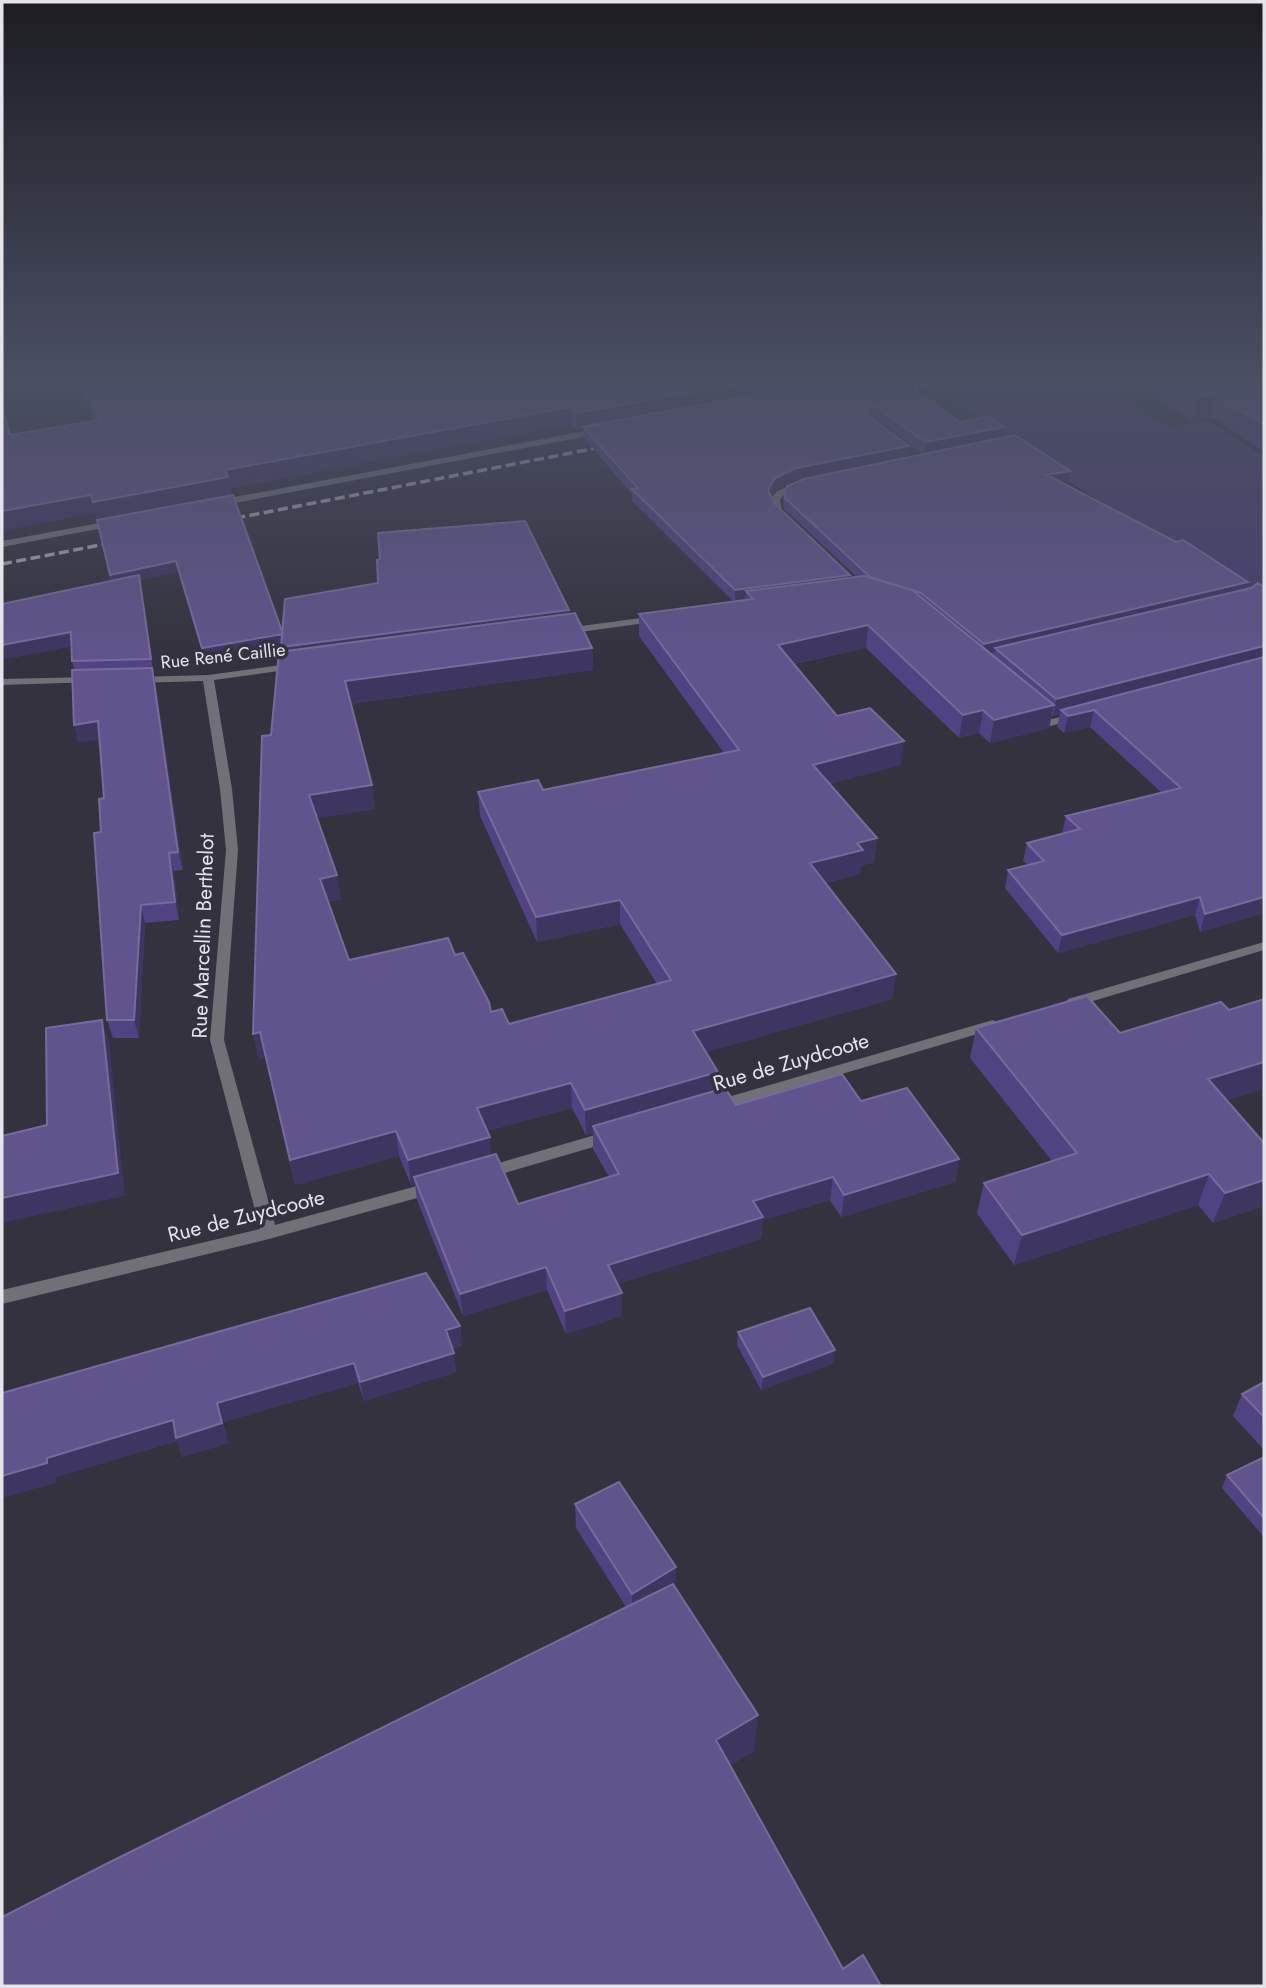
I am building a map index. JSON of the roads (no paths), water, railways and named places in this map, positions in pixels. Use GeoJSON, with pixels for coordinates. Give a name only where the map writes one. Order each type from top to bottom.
{"type":"FeatureCollection","features":[{"type":"Feature","properties":{"kind":"street"},"geometry":{"type":"LineString","coordinates":[[208,505],[390,471]]}},
{"type":"Feature","properties":{"kind":"street"},"geometry":{"type":"LineString","coordinates":[[797,529],[778,511],[775,500],[785,490],[812,482]]}},
{"type":"Feature","properties":{"kind":"street"},"geometry":{"type":"LineString","coordinates":[[2,544],[125,521]]}},
{"type":"Feature","properties":{"kind":"street"},"geometry":{"type":"LineString","coordinates":[[549,633],[672,617]]}},
{"type":"Feature","properties":{"kind":"street","name":"Rue René Caillie"},"geometry":{"type":"LineString","coordinates":[[122,680],[208,678],[304,665]]}},
{"type":"Feature","properties":{"kind":"street","name":"Rue Marcellin Berthelot"},"geometry":{"type":"LineString","coordinates":[[208,678],[226,789],[232,850],[218,1040],[269,1233]]}},
{"type":"Feature","properties":{"kind":"street"},"geometry":{"type":"LineString","coordinates":[[2,682],[109,680]]}},
{"type":"Feature","properties":{"kind":"street"},"geometry":{"type":"LineString","coordinates":[[1030,705],[1050,723],[1090,712]]}},
{"type":"Feature","properties":{"kind":"street"},"geometry":{"type":"LineString","coordinates":[[1062,1005],[1264,946]]}},
{"type":"Feature","properties":{"kind":"street","name":"Rue de Zuydcoote"},"geometry":{"type":"LineString","coordinates":[[699,1111],[1011,1020]]}},
{"type":"Feature","properties":{"kind":"street"},"geometry":{"type":"LineString","coordinates":[[474,1176],[620,1134]]}},
{"type":"Feature","properties":{"kind":"street","name":"Rue de Zuydcoote"},"geometry":{"type":"LineString","coordinates":[[2,1297],[269,1233],[448,1183]]}},
{"type":"Feature","properties":{"kind":"railway"},"geometry":{"type":"LineString","coordinates":[[221,521],[479,471]]}},
{"type":"Feature","properties":{"kind":"railway"},"geometry":{"type":"LineString","coordinates":[[2,564],[121,541]]}}]}
